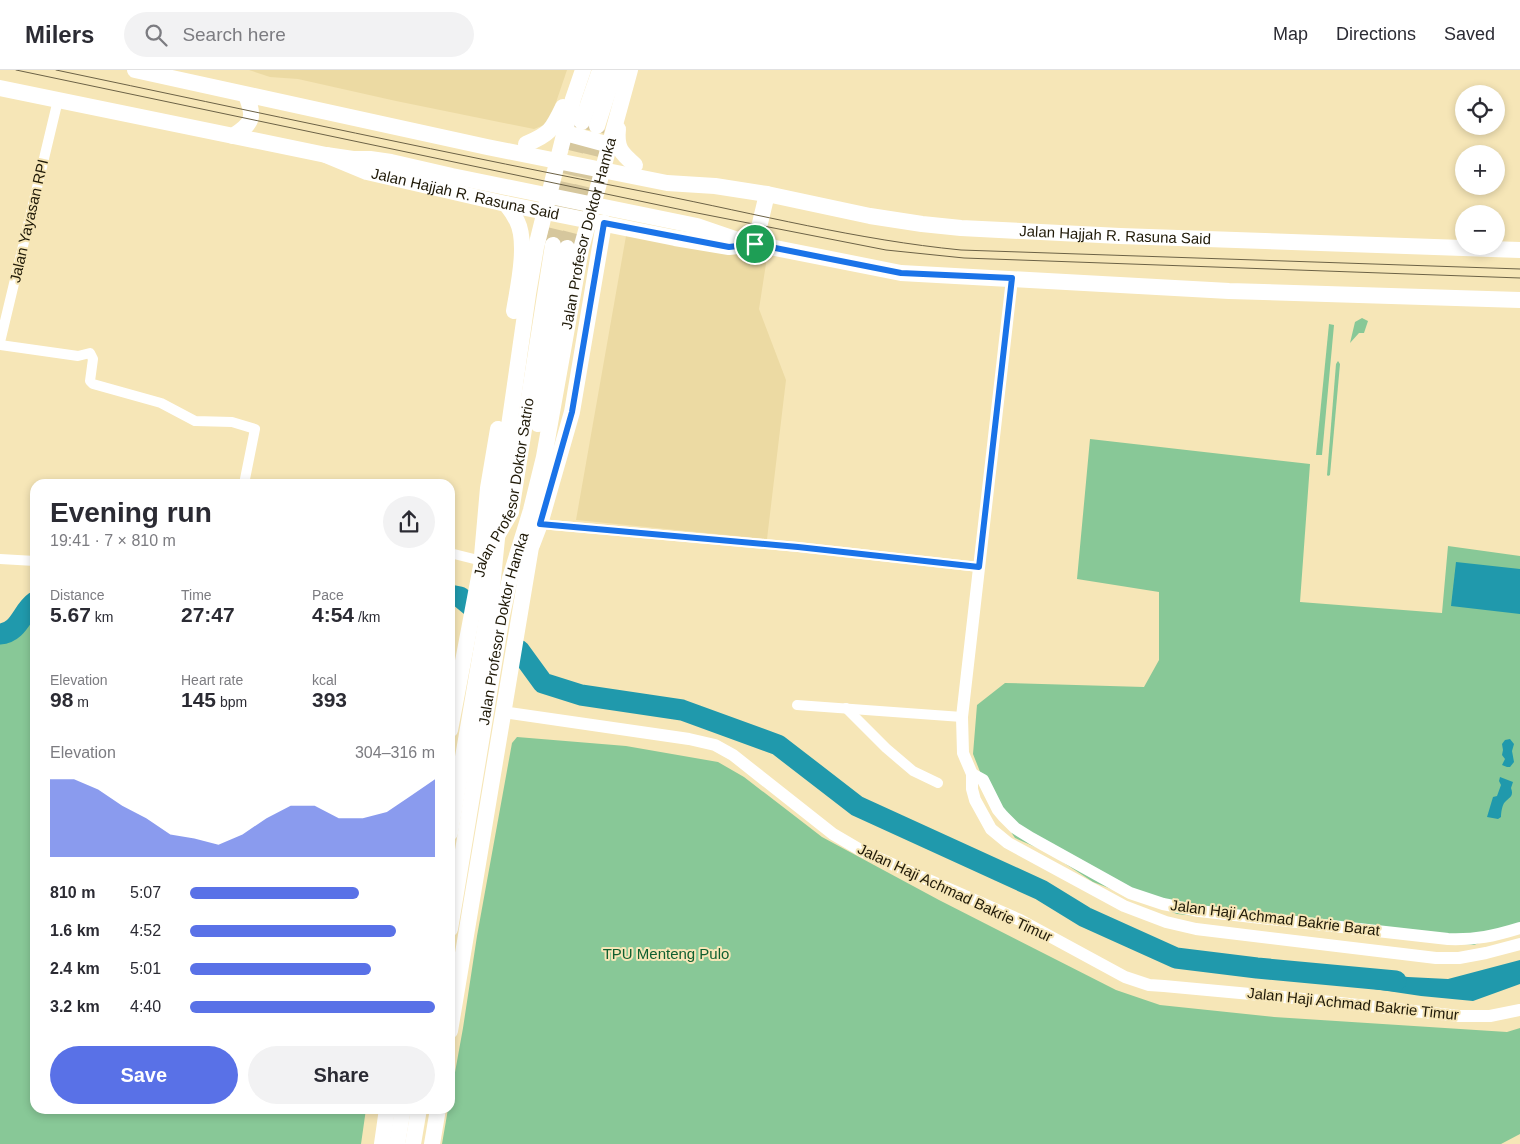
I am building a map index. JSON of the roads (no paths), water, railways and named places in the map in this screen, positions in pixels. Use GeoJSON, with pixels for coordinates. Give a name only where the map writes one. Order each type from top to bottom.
{"type":"FeatureCollection","features":[{"type":"Feature","properties":{"kind":"main road","name":"Jalan Hajjah R. Rasuna Said"},"geometry":{"type":"LineString","coordinates":[[135,70],[409,130],[668,182],[715,186],[767,194],[870,216],[961,228],[1192,239],[1520,250]]}},
{"type":"Feature","properties":{"kind":"main road"},"geometry":{"type":"LineString","coordinates":[[526,144],[546,135],[553,126],[563,108],[576,70]]}},
{"type":"Feature","properties":{"kind":"main road","name":"Jalan Profesor Doktor Hamka"},"geometry":{"type":"LineString","coordinates":[[455,804],[492,588],[507,440],[536,247],[573,99],[583,70]]}},
{"type":"Feature","properties":{"kind":"main road"},"geometry":{"type":"LineString","coordinates":[[600,70],[590,124],[615,70]]}},
{"type":"Feature","properties":{"kind":"main road","name":"Jalan Profesor Doktor Hamka"},"geometry":{"type":"LineString","coordinates":[[455,899],[510,578],[531,510],[544,456],[581,249],[630,70]]}},
{"type":"Feature","properties":{"kind":"main road"},"geometry":{"type":"LineString","coordinates":[[563,108],[564,124],[569,134],[606,144],[614,138],[619,127],[636,70]]}},
{"type":"Feature","properties":{"kind":"main road","name":"Jalan Hajjah R. Rasuna Said"},"geometry":{"type":"LineString","coordinates":[[0,88],[326,155],[353,160],[370,159],[391,162],[697,226],[755,244],[901,273],[1230,291],[1520,300]]}},
{"type":"Feature","properties":{"kind":"main road"},"geometry":{"type":"LineString","coordinates":[[233,136],[242,130],[252,119],[252,111],[246,95]]}},
{"type":"Feature","properties":{"kind":"main road"},"geometry":{"type":"LineString","coordinates":[[619,127],[617,141],[619,148],[635,165]]}},
{"type":"Feature","properties":{"kind":"main road","name":"Jalan Hajjah R. Rasuna Said"},"geometry":{"type":"LineString","coordinates":[[409,130],[441,128],[691,176],[715,186]]}},
{"type":"Feature","properties":{"kind":"main road","name":"Jalan Hajjah R. Rasuna Said"},"geometry":{"type":"LineString","coordinates":[[326,155],[367,172],[506,204],[729,247],[755,244]]}},
{"type":"Feature","properties":{"kind":"main road"},"geometry":{"type":"LineString","coordinates":[[755,244],[767,194]]}},
{"type":"Feature","properties":{"kind":"main road"},"geometry":{"type":"LineString","coordinates":[[482,561],[488,488],[497,440],[521,264],[522,236],[518,221],[506,204]]}},
{"type":"Feature","properties":{"kind":"main road"},"geometry":{"type":"LineString","coordinates":[[531,547],[540,524],[572,412],[604,223]]}},
{"type":"Feature","properties":{"kind":"main road"},"geometry":{"type":"LineString","coordinates":[[521,264],[530,248],[545,234],[579,241],[589,246],[597,263]]}},
{"type":"Feature","properties":{"kind":"main road","name":"Jalan Profesor Doktor Satrio"},"geometry":{"type":"LineString","coordinates":[[455,704],[482,561],[511,512],[560,247],[529,488],[531,547],[455,1001]]}},
{"type":"Feature","properties":{"kind":"main road"},"geometry":{"type":"LineString","coordinates":[[382,1144],[386,1114]]}},
{"type":"Feature","properties":{"kind":"main road"},"geometry":{"type":"LineString","coordinates":[[396,1144],[402,1114]]}},
{"type":"Feature","properties":{"kind":"main road"},"geometry":{"type":"LineString","coordinates":[[413,1144],[418,1114]]}},
{"type":"Feature","properties":{"kind":"main road"},"geometry":{"type":"LineString","coordinates":[[432,1144],[437,1114]]}},
{"type":"Feature","properties":{"kind":"street","name":"Jalan Yayasan RPI"},"geometry":{"type":"LineString","coordinates":[[0,344],[58,100]]}},
{"type":"Feature","properties":{"kind":"street"},"geometry":{"type":"LineString","coordinates":[[972,774],[963,753],[962,717],[1012,278]]}},
{"type":"Feature","properties":{"kind":"street"},"geometry":{"type":"LineString","coordinates":[[0,344],[78,356],[90,353],[93,359],[90,381],[93,384],[161,403],[195,421],[232,422],[256,429],[245,479]]}},
{"type":"Feature","properties":{"kind":"street"},"geometry":{"type":"LineString","coordinates":[[540,524],[798,547],[979,567]]}},
{"type":"Feature","properties":{"kind":"street"},"geometry":{"type":"LineString","coordinates":[[455,554],[482,561]]}},
{"type":"Feature","properties":{"kind":"street"},"geometry":{"type":"LineString","coordinates":[[0,559],[30,561]]}},
{"type":"Feature","properties":{"kind":"street"},"geometry":{"type":"LineString","coordinates":[[796,705],[962,717]]}},
{"type":"Feature","properties":{"kind":"street"},"geometry":{"type":"LineString","coordinates":[[846,708],[886,748],[913,771],[938,783]]}},
{"type":"Feature","properties":{"kind":"street","name":"Jalan Haji Achmad Bakrie Timur"},"geometry":{"type":"LineString","coordinates":[[503,712],[689,739],[715,745],[733,755],[823,827],[844,841],[862,851],[1020,920],[1125,977],[1136,981],[1164,986],[1459,1016],[1490,1016],[1520,1010]]}},
{"type":"Feature","properties":{"kind":"street","name":"Jalan Haji Achmad Bakrie Barat"},"geometry":{"type":"LineString","coordinates":[[1520,928],[1476,939],[1448,939],[1199,911],[1163,904],[1130,893],[1015,828],[998,810],[983,780],[972,774],[972,789],[975,800],[991,830],[1008,843],[1104,896],[1166,922],[1196,929],[1436,958],[1460,958],[1520,944]]}},
{"type":"Feature","properties":{"kind":"street"},"geometry":{"type":"LineString","coordinates":[[975,800],[990,793]]}},
{"type":"Feature","properties":{"kind":"street"},"geometry":{"type":"LineString","coordinates":[[1104,896],[1112,882]]}},
{"type":"Feature","properties":{"kind":"street"},"geometry":{"type":"LineString","coordinates":[[1476,939],[1478,955]]}},
{"type":"Feature","properties":{"kind":"water"},"geometry":{"type":"Polygon","coordinates":[[[1456,562],[1520,569],[1520,614],[1451,606],[1456,562]]]}},
{"type":"Feature","properties":{"kind":"water"},"geometry":{"type":"Polygon","coordinates":[[[1510,739],[1514,744],[1512,751],[1514,762],[1510,767],[1507,767],[1502,765],[1505,759],[1502,755],[1502,744],[1505,740],[1510,739]]]}},
{"type":"Feature","properties":{"kind":"water"},"geometry":{"type":"Polygon","coordinates":[[[1500,777],[1513,782],[1511,788],[1512,795],[1503,805],[1501,817],[1498,819],[1487,817],[1493,797],[1497,796],[1501,785],[1500,777]]]}},
{"type":"Feature","properties":{"kind":"water"},"geometry":{"type":"Polygon","coordinates":[[[1520,960],[1520,984],[1473,1001],[1374,989],[1364,972],[1448,979],[1520,960]]]}},
{"type":"Feature","properties":{"kind":"waterway"},"geometry":{"type":"LineString","coordinates":[[455,596],[460,597],[471,606]]}},
{"type":"Feature","properties":{"kind":"waterway"},"geometry":{"type":"LineString","coordinates":[[0,634],[12,630],[30,607]]}},
{"type":"Feature","properties":{"kind":"waterway"},"geometry":{"type":"LineString","coordinates":[[519,650],[543,683],[581,695],[682,710],[778,745],[857,806],[1041,890],[1085,917],[1176,958],[1257,968],[1396,981]]}},
{"type":"Feature","properties":{"kind":"tunnel"},"geometry":{"type":"LineString","coordinates":[[553,245],[582,123]]}},
{"type":"Feature","properties":{"kind":"tunnel"},"geometry":{"type":"LineString","coordinates":[[567,248],[597,128]]}},
{"type":"Feature","properties":{"kind":"tram line"},"geometry":{"type":"LineString","coordinates":[[16,70],[692,212],[886,250],[964,258],[1520,278]]}},
{"type":"Feature","properties":{"kind":"tram line"},"geometry":{"type":"LineString","coordinates":[[56,70],[808,226],[922,246],[961,250],[1520,269]]}},
{"type":"Feature","properties":{"kind":"park label","name":"TPU Menteng Pulo"},"geometry":{"type":"Point","coordinates":[666,954]}}]}
